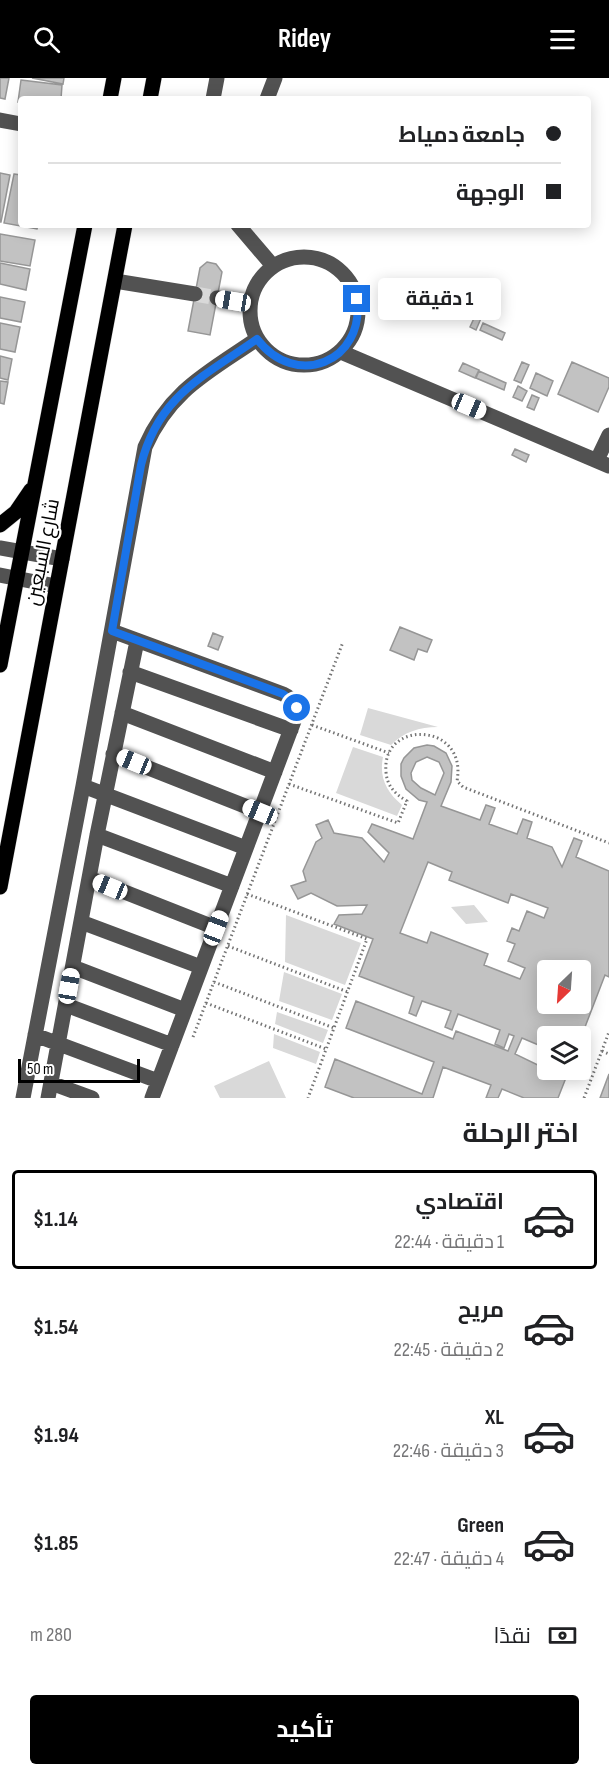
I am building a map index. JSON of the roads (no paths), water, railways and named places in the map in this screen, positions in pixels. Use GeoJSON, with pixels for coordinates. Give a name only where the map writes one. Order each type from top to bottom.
{"type":"FeatureCollection","features":[{"type":"Feature","properties":{"kind":"main road"},"geometry":{"type":"LineString","coordinates":[[111,96],[114,78]]}},
{"type":"Feature","properties":{"kind":"main road"},"geometry":{"type":"LineString","coordinates":[[151,96],[154,78]]}},
{"type":"Feature","properties":{"kind":"main road","name":"شارع السبعين"},"geometry":{"type":"LineString","coordinates":[[1,653],[84,228]]}},
{"type":"Feature","properties":{"kind":"main road","name":"شارع السبعين"},"geometry":{"type":"LineString","coordinates":[[0,886],[124,228]]}},
{"type":"Feature","properties":{"kind":"main road"},"geometry":{"type":"LineString","coordinates":[[0,525],[24,502],[36,479]]}},
{"type":"Feature","properties":{"kind":"street"},"geometry":{"type":"LineString","coordinates":[[214,96],[217,78]]}},
{"type":"Feature","properties":{"kind":"street"},"geometry":{"type":"LineString","coordinates":[[268,96],[275,78]]}},
{"type":"Feature","properties":{"kind":"street"},"geometry":{"type":"LineString","coordinates":[[0,120],[18,123]]}},
{"type":"Feature","properties":{"kind":"street"},"geometry":{"type":"LineString","coordinates":[[241,228],[273,266]]}},
{"type":"Feature","properties":{"kind":"street"},"geometry":{"type":"LineString","coordinates":[[295,258],[318,259],[329,263],[347,278],[357,299],[359,310],[354,333],[341,352],[320,363],[296,365],[274,357],[257,339],[251,322],[250,304],[258,282],[273,266],[295,258]]}},
{"type":"Feature","properties":{"kind":"street"},"geometry":{"type":"LineString","coordinates":[[115,281],[195,294]]}},
{"type":"Feature","properties":{"kind":"street"},"geometry":{"type":"LineString","coordinates":[[217,298],[250,304]]}},
{"type":"Feature","properties":{"kind":"street"},"geometry":{"type":"LineString","coordinates":[[22,1098],[83,786],[141,465],[153,429],[163,413],[190,386],[257,339]]}},
{"type":"Feature","properties":{"kind":"street"},"geometry":{"type":"LineString","coordinates":[[341,352],[603,463],[609,435]]}},
{"type":"Feature","properties":{"kind":"street"},"geometry":{"type":"LineString","coordinates":[[0,548],[62,559]]}},
{"type":"Feature","properties":{"kind":"street"},"geometry":{"type":"LineString","coordinates":[[0,575],[57,586]]}},
{"type":"Feature","properties":{"kind":"street"},"geometry":{"type":"LineString","coordinates":[[112,631],[289,697],[297,708],[297,715],[152,1098]]}},
{"type":"Feature","properties":{"kind":"street"},"geometry":{"type":"LineString","coordinates":[[92,1098],[50,1090],[97,835],[137,640]]}},
{"type":"Feature","properties":{"kind":"street"},"geometry":{"type":"LineString","coordinates":[[130,672],[291,730]]}},
{"type":"Feature","properties":{"kind":"street"},"geometry":{"type":"LineString","coordinates":[[122,712],[275,772]]}},
{"type":"Feature","properties":{"kind":"street"},"geometry":{"type":"LineString","coordinates":[[113,754],[260,812]]}},
{"type":"Feature","properties":{"kind":"street"},"geometry":{"type":"LineString","coordinates":[[83,786],[246,848]]}},
{"type":"Feature","properties":{"kind":"street"},"geometry":{"type":"LineString","coordinates":[[97,835],[232,886]]}},
{"type":"Feature","properties":{"kind":"street"},"geometry":{"type":"LineString","coordinates":[[89,878],[216,928]]}},
{"type":"Feature","properties":{"kind":"street"},"geometry":{"type":"LineString","coordinates":[[81,922],[201,967]]}},
{"type":"Feature","properties":{"kind":"street"},"geometry":{"type":"LineString","coordinates":[[73,967],[185,1010]]}},
{"type":"Feature","properties":{"kind":"street"},"geometry":{"type":"LineString","coordinates":[[66,1005],[171,1046]]}},
{"type":"Feature","properties":{"kind":"street"},"geometry":{"type":"LineString","coordinates":[[35,1035],[158,1081]]}},
{"type":"Feature","properties":{"kind":"tunnel"},"geometry":{"type":"LineString","coordinates":[[195,294],[217,298]]}}]}
